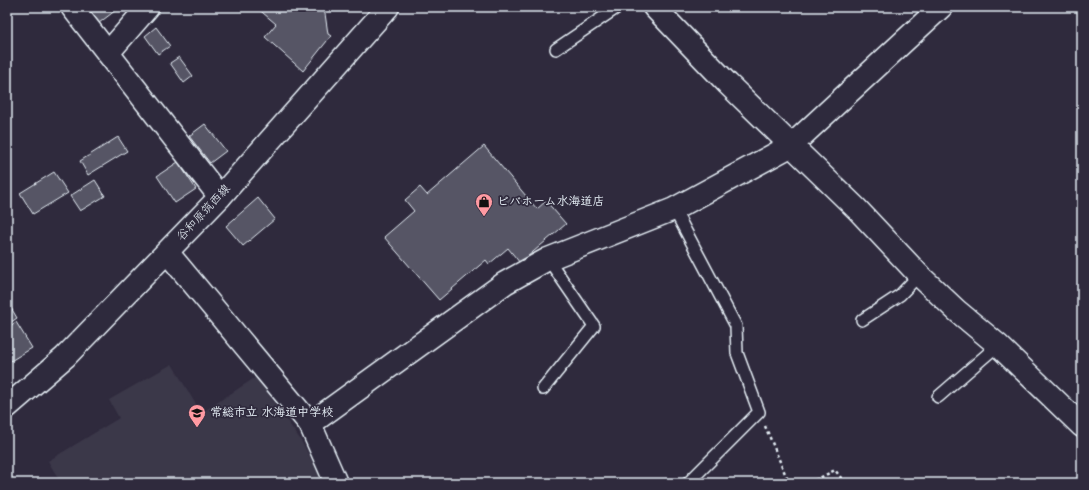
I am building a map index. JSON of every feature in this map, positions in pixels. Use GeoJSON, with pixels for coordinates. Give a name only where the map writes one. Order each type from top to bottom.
{"type":"FeatureCollection","features":[{"type":"Feature","properties":{"kind":"street"},"geometry":{"type":"LineString","coordinates":[[72,7],[220,197]]}},
{"type":"Feature","properties":{"kind":"street"},"geometry":{"type":"LineString","coordinates":[[108,53],[148,7]]}},
{"type":"Feature","properties":{"kind":"street","name":"谷和原筑西線"},"geometry":{"type":"LineString","coordinates":[[7,407],[66,357],[220,197],[388,7]]}},
{"type":"Feature","properties":{"kind":"street"},"geometry":{"type":"LineString","coordinates":[[654,7],[728,84],[857,209],[919,275],[956,310],[998,346],[1082,426]]}},
{"type":"Feature","properties":{"kind":"street"},"geometry":{"type":"LineString","coordinates":[[310,424],[505,283],[548,259],[674,209],[792,145],[940,7]]}},
{"type":"Feature","properties":{"kind":"street"},"geometry":{"type":"LineString","coordinates":[[167,252],[310,424],[336,483]]}},
{"type":"Feature","properties":{"kind":"lane"},"geometry":{"type":"LineString","coordinates":[[556,49],[618,7]]}},
{"type":"Feature","properties":{"kind":"lane"},"geometry":{"type":"LineString","coordinates":[[674,209],[736,326],[736,353],[759,412],[688,483]]}},
{"type":"Feature","properties":{"kind":"lane"},"geometry":{"type":"LineString","coordinates":[[543,389],[594,326],[548,259]]}},
{"type":"Feature","properties":{"kind":"lane"},"geometry":{"type":"LineString","coordinates":[[862,320],[900,295],[919,275]]}},
{"type":"Feature","properties":{"kind":"lane"},"geometry":{"type":"LineString","coordinates":[[938,397],[998,346]]}},
{"type":"Feature","properties":{"kind":"path"},"geometry":{"type":"LineString","coordinates":[[759,412],[788,483]]}},
{"type":"Feature","properties":{"kind":"path"},"geometry":{"type":"LineString","coordinates":[[810,483],[835,470],[845,483]]}},
{"type":"Feature","properties":{"kind":"shaded area","name":"常総市立 水海道中学校"},"geometry":{"type":"Polygon","coordinates":[[[172,364],[201,413],[256,377],[300,439],[325,483],[61,483],[48,461],[119,418],[109,400],[172,364]]]}},
{"type":"Feature","properties":{"kind":"building"},"geometry":{"type":"Polygon","coordinates":[[[87,7],[120,7],[99,23],[87,7]]]}},
{"type":"Feature","properties":{"kind":"building"},"geometry":{"type":"Polygon","coordinates":[[[256,7],[324,7],[328,34],[331,36],[303,71],[265,37],[276,24],[256,7]]]}},
{"type":"Feature","properties":{"kind":"building"},"geometry":{"type":"Polygon","coordinates":[[[156,27],[170,46],[158,54],[145,36],[156,27]]]}},
{"type":"Feature","properties":{"kind":"building"},"geometry":{"type":"Polygon","coordinates":[[[179,57],[193,76],[184,83],[170,63],[179,57]]]}},
{"type":"Feature","properties":{"kind":"building"},"geometry":{"type":"Polygon","coordinates":[[[205,124],[226,151],[210,163],[189,136],[205,124]]]}},
{"type":"Feature","properties":{"kind":"building"},"geometry":{"type":"Polygon","coordinates":[[[118,137],[127,151],[88,175],[80,161],[118,137]]]}},
{"type":"Feature","properties":{"kind":"building","name":"ビバホーム水海道店"},"geometry":{"type":"Polygon","coordinates":[[[484,146],[537,209],[546,201],[566,224],[520,263],[508,248],[489,264],[486,260],[439,300],[384,237],[414,211],[405,200],[420,187],[427,195],[484,146]]]}},
{"type":"Feature","properties":{"kind":"building"},"geometry":{"type":"Polygon","coordinates":[[[178,162],[196,189],[175,203],[157,176],[178,162]]]}},
{"type":"Feature","properties":{"kind":"building"},"geometry":{"type":"Polygon","coordinates":[[[54,172],[68,193],[33,214],[20,193],[54,172]]]}},
{"type":"Feature","properties":{"kind":"building"},"geometry":{"type":"Polygon","coordinates":[[[95,180],[105,196],[80,211],[70,196],[95,180]]]}},
{"type":"Feature","properties":{"kind":"building"},"geometry":{"type":"Polygon","coordinates":[[[258,198],[275,219],[243,246],[226,226],[258,198]]]}},
{"type":"Feature","properties":{"kind":"building"},"geometry":{"type":"Polygon","coordinates":[[[7,301],[17,318],[7,325],[7,301]]]}},
{"type":"Feature","properties":{"kind":"building"},"geometry":{"type":"Polygon","coordinates":[[[16,322],[32,348],[9,362],[7,359],[7,328],[16,322]]]}},
{"type":"Feature","properties":{"kind":"place","name":"ビバホーム水海道店"},"geometry":{"type":"Point","coordinates":[484,217]}},
{"type":"Feature","properties":{"kind":"place","name":"常総市立 水海道中学校"},"geometry":{"type":"Point","coordinates":[197,428]}}]}
